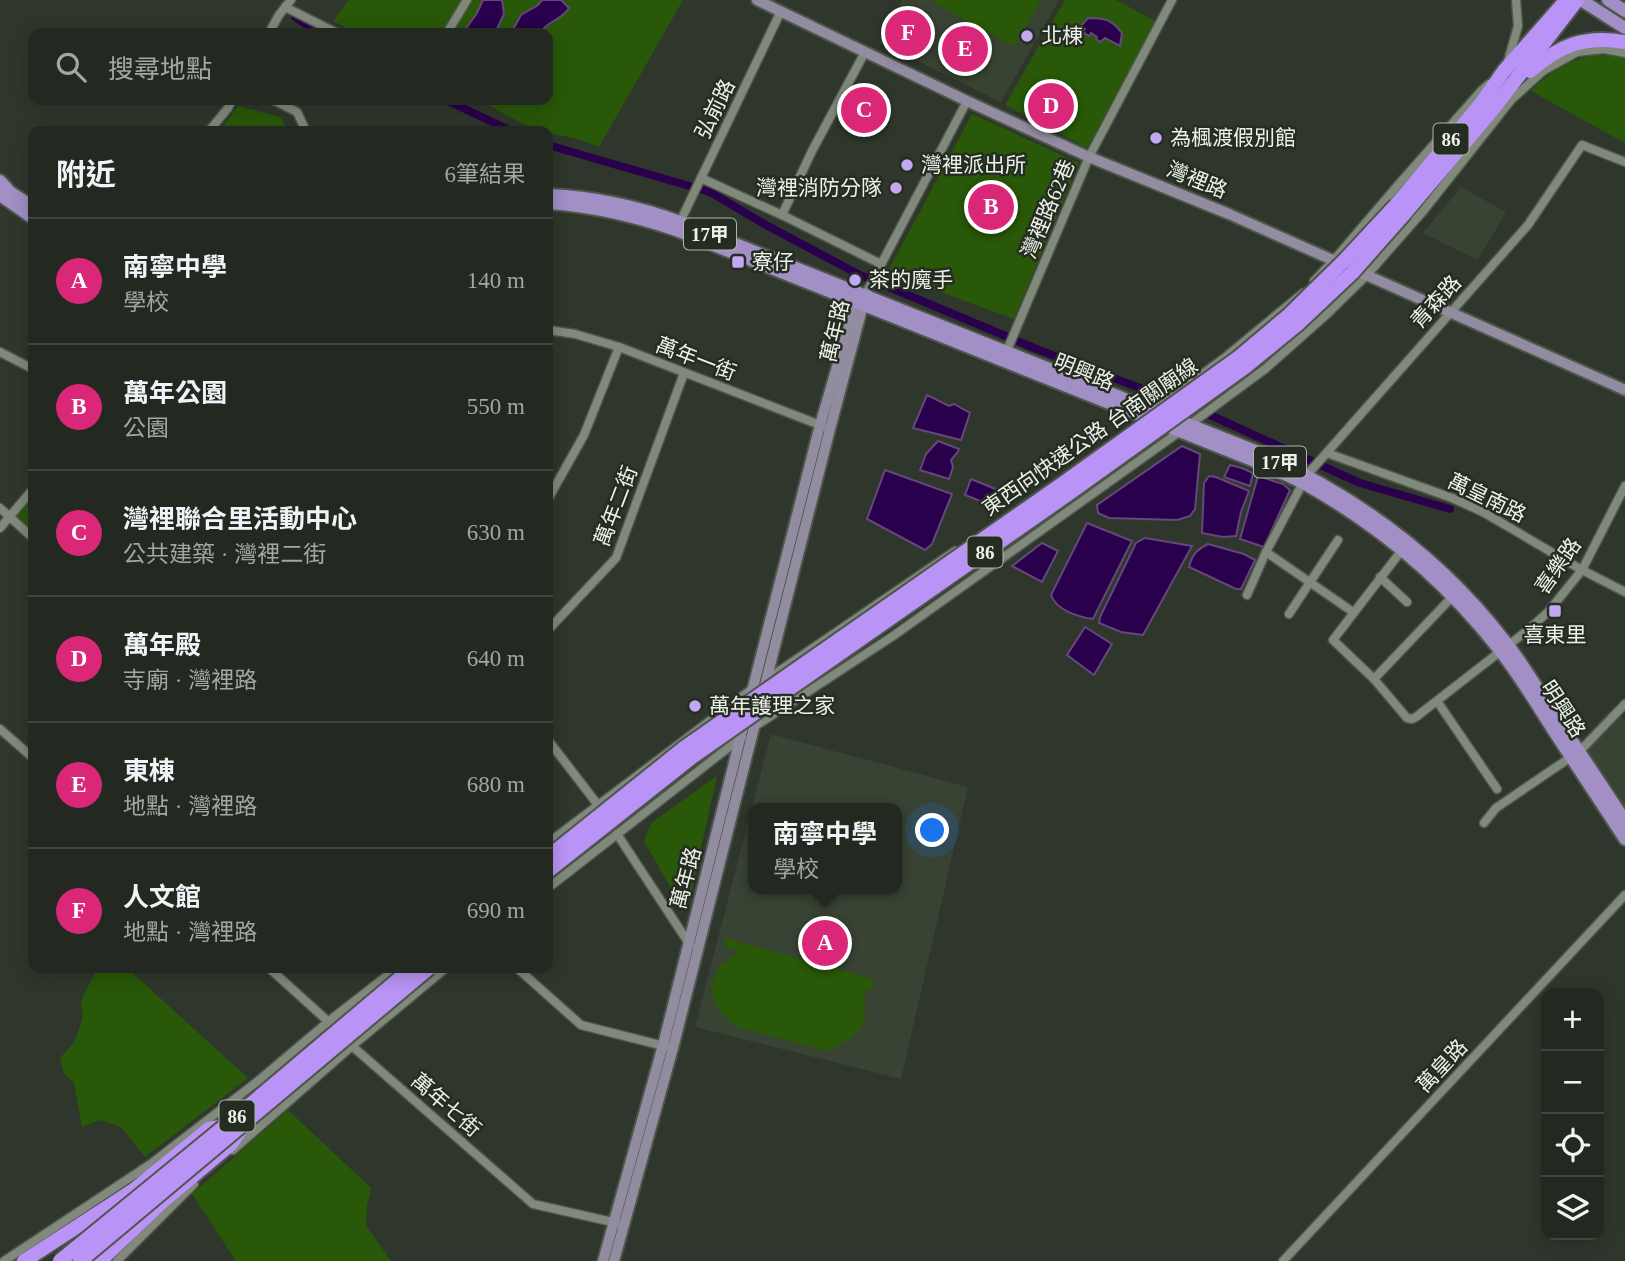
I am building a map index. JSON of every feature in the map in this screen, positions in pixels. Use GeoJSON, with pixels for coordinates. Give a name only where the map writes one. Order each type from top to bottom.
{"type":"FeatureCollection","features":[{"type":"Feature","properties":{"kind":"highway","name":"東西向快速公路 台南關廟線"},"geometry":{"type":"LineString","coordinates":[[553,868],[692,757],[1071,492],[1245,367],[1299,323],[1352,273],[1504,71],[1567,0]]}},
{"type":"Feature","properties":{"kind":"highway"},"geometry":{"type":"LineString","coordinates":[[1505,93],[1579,0]]}},
{"type":"Feature","properties":{"kind":"highway"},"geometry":{"type":"LineString","coordinates":[[1505,93],[1540,62],[1567,46],[1594,39],[1625,42]]}},
{"type":"Feature","properties":{"kind":"highway","name":"東西向快速公路 台南關廟線"},"geometry":{"type":"LineString","coordinates":[[553,853],[684,748],[1238,358],[1298,306],[1401,209],[1505,93]]}},
{"type":"Feature","properties":{"kind":"highway","name":"86"},"geometry":{"type":"LineString","coordinates":[[61,1261],[406,973]]}},
{"type":"Feature","properties":{"kind":"highway","name":"86"},"geometry":{"type":"LineString","coordinates":[[80,1261],[423,973]]}},
{"type":"Feature","properties":{"kind":"highway"},"geometry":{"type":"LineString","coordinates":[[100,1261],[161,1203],[231,1144],[244,1124]]}},
{"type":"Feature","properties":{"kind":"highway"},"geometry":{"type":"LineString","coordinates":[[24,1261],[135,1189],[209,1129],[225,1126]]}},
{"type":"Feature","properties":{"kind":"main road"},"geometry":{"type":"LineString","coordinates":[[1579,0],[1625,28]]}},
{"type":"Feature","properties":{"kind":"main road"},"geometry":{"type":"LineString","coordinates":[[1608,0],[1625,11]]}},
{"type":"Feature","properties":{"kind":"main road"},"geometry":{"type":"LineString","coordinates":[[0,181],[10,192],[28,204]]}},
{"type":"Feature","properties":{"kind":"main road"},"geometry":{"type":"LineString","coordinates":[[0,195],[28,215]]}},
{"type":"Feature","properties":{"kind":"main road","name":"明興路"},"geometry":{"type":"LineString","coordinates":[[553,195],[624,205],[680,222],[1006,352],[1148,414],[1253,450],[1377,519],[1409,542],[1504,648],[1575,754],[1625,821]]}},
{"type":"Feature","properties":{"kind":"main road","name":"明興路"},"geometry":{"type":"LineString","coordinates":[[553,204],[622,214],[664,226],[864,297]]}},
{"type":"Feature","properties":{"kind":"main road","name":"明興路"},"geometry":{"type":"LineString","coordinates":[[1305,477],[1457,593]]}},
{"type":"Feature","properties":{"kind":"main road","name":"明興路"},"geometry":{"type":"LineString","coordinates":[[1575,754],[1625,839]]}},
{"type":"Feature","properties":{"kind":"street"},"geometry":{"type":"LineString","coordinates":[[450,28],[467,0]]}},
{"type":"Feature","properties":{"kind":"street","name":"灣裡路"},"geometry":{"type":"LineString","coordinates":[[758,0],[1089,157],[1218,209],[1625,390]]}},
{"type":"Feature","properties":{"kind":"street","name":"灣裡路62巷"},"geometry":{"type":"LineString","coordinates":[[1006,352],[1089,157],[1172,0]]}},
{"type":"Feature","properties":{"kind":"street"},"geometry":{"type":"LineString","coordinates":[[553,839],[753,688],[1025,503],[1206,372],[1302,293],[1482,90],[1504,71],[1518,26],[1516,0]]}},
{"type":"Feature","properties":{"kind":"street"},"geometry":{"type":"LineString","coordinates":[[272,28],[288,3],[329,28]]}},
{"type":"Feature","properties":{"kind":"street","name":"弘前路"},"geometry":{"type":"LineString","coordinates":[[680,222],[782,12]]}},
{"type":"Feature","properties":{"kind":"street"},"geometry":{"type":"LineString","coordinates":[[553,884],[754,726],[893,636],[1265,369],[1367,275],[1424,210],[1511,100],[1543,71],[1577,52],[1604,49],[1625,52]]}},
{"type":"Feature","properties":{"kind":"street"},"geometry":{"type":"LineString","coordinates":[[782,215],[864,51]]}},
{"type":"Feature","properties":{"kind":"street"},"geometry":{"type":"LineString","coordinates":[[864,297],[967,101]]}},
{"type":"Feature","properties":{"kind":"street"},"geometry":{"type":"LineString","coordinates":[[213,126],[228,105]]}},
{"type":"Feature","properties":{"kind":"street"},"geometry":{"type":"LineString","coordinates":[[284,105],[297,111],[304,126]]}},
{"type":"Feature","properties":{"kind":"street","name":"青森路"},"geometry":{"type":"LineString","coordinates":[[1247,595],[1305,477],[1528,225],[1581,145],[1625,162]]}},
{"type":"Feature","properties":{"kind":"street"},"geometry":{"type":"LineString","coordinates":[[701,178],[782,215],[879,266]]}},
{"type":"Feature","properties":{"kind":"street","name":"萬年路"},"geometry":{"type":"LineString","coordinates":[[668,1047],[689,944],[753,688],[864,297]]}},
{"type":"Feature","properties":{"kind":"street","name":"萬年一街"},"geometry":{"type":"LineString","coordinates":[[553,331],[619,347],[825,427]]}},
{"type":"Feature","properties":{"kind":"street"},"geometry":{"type":"LineString","coordinates":[[553,490],[584,435],[619,347]]}},
{"type":"Feature","properties":{"kind":"street"},"geometry":{"type":"LineString","coordinates":[[0,352],[28,366]]}},
{"type":"Feature","properties":{"kind":"street","name":"萬年二街"},"geometry":{"type":"LineString","coordinates":[[553,625],[616,558],[684,373]]}},
{"type":"Feature","properties":{"kind":"street","name":"萬年路"},"geometry":{"type":"LineString","coordinates":[[614,1261],[619,1224],[697,954],[767,679],[825,427]]}},
{"type":"Feature","properties":{"kind":"street","name":"萬皇南路"},"geometry":{"type":"LineString","coordinates":[[1327,453],[1452,498],[1483,512],[1625,592]]}},
{"type":"Feature","properties":{"kind":"street","name":"喜樂路"},"geometry":{"type":"LineString","coordinates":[[1374,679],[1407,718],[1416,717],[1437,701],[1548,612],[1582,570],[1625,486]]}},
{"type":"Feature","properties":{"kind":"street"},"geometry":{"type":"LineString","coordinates":[[0,528],[28,495]]}},
{"type":"Feature","properties":{"kind":"street"},"geometry":{"type":"LineString","coordinates":[[0,508],[28,534]]}},
{"type":"Feature","properties":{"kind":"street"},"geometry":{"type":"LineString","coordinates":[[1289,614],[1338,540]]}},
{"type":"Feature","properties":{"kind":"street"},"geometry":{"type":"LineString","coordinates":[[1402,550],[1333,640],[1374,679],[1457,593]]}},
{"type":"Feature","properties":{"kind":"street"},"geometry":{"type":"LineString","coordinates":[[1266,552],[1353,612]]}},
{"type":"Feature","properties":{"kind":"street"},"geometry":{"type":"LineString","coordinates":[[1380,578],[1407,603]]}},
{"type":"Feature","properties":{"kind":"street"},"geometry":{"type":"LineString","coordinates":[[1437,701],[1497,789]]}},
{"type":"Feature","properties":{"kind":"street"},"geometry":{"type":"LineString","coordinates":[[1484,823],[1496,808],[1575,754],[1623,709]]}},
{"type":"Feature","properties":{"kind":"street"},"geometry":{"type":"LineString","coordinates":[[0,729],[28,754]]}},
{"type":"Feature","properties":{"kind":"street"},"geometry":{"type":"LineString","coordinates":[[553,746],[598,805]]}},
{"type":"Feature","properties":{"kind":"street"},"geometry":{"type":"LineString","coordinates":[[617,834],[697,954]]}},
{"type":"Feature","properties":{"kind":"street","name":"萬皇路"},"geometry":{"type":"LineString","coordinates":[[1283,1261],[1625,895]]}},
{"type":"Feature","properties":{"kind":"street","name":"萬年七街"},"geometry":{"type":"LineString","coordinates":[[274,973],[329,1021],[352,1046],[533,1204],[619,1224]]}},
{"type":"Feature","properties":{"kind":"street"},"geometry":{"type":"LineString","coordinates":[[4,1261],[152,1163],[391,973]]}},
{"type":"Feature","properties":{"kind":"street"},"geometry":{"type":"LineString","coordinates":[[117,1261],[188,1189],[440,973]]}},
{"type":"Feature","properties":{"kind":"street"},"geometry":{"type":"LineString","coordinates":[[523,973],[581,1025],[668,1047]]}},
{"type":"Feature","properties":{"kind":"street","name":"萬年路"},"geometry":{"type":"LineString","coordinates":[[603,1261],[619,1224]]}},
{"type":"Feature","properties":{"kind":"shaded area"},"geometry":{"type":"Polygon","coordinates":[[[483,0],[502,0],[504,14],[497,28],[466,28],[483,0]]]}},
{"type":"Feature","properties":{"kind":"shaded area"},"geometry":{"type":"Polygon","coordinates":[[[542,0],[561,0],[569,8],[544,28],[514,28],[521,15],[542,0]]]}},
{"type":"Feature","properties":{"kind":"shaded area"},"geometry":{"type":"Polygon","coordinates":[[[902,0],[1059,0],[1001,102],[878,42],[902,0]]]}},
{"type":"Feature","properties":{"kind":"shaded area"},"geometry":{"type":"Polygon","coordinates":[[[1088,18],[1111,22],[1122,33],[1120,46],[1105,38],[1100,42],[1091,33],[1089,36],[1083,32],[1085,29],[1080,27],[1088,18]]]}},
{"type":"Feature","properties":{"kind":"shaded area"},"geometry":{"type":"Polygon","coordinates":[[[1461,187],[1506,212],[1478,260],[1423,233],[1461,187]]]}},
{"type":"Feature","properties":{"kind":"shaded area"},"geometry":{"type":"Polygon","coordinates":[[[927,395],[949,406],[954,404],[970,413],[961,440],[913,428],[927,395]]]}},
{"type":"Feature","properties":{"kind":"shaded area"},"geometry":{"type":"Polygon","coordinates":[[[938,441],[959,449],[951,460],[953,467],[949,479],[920,470],[926,454],[938,441]]]}},
{"type":"Feature","properties":{"kind":"shaded area"},"geometry":{"type":"Polygon","coordinates":[[[1182,446],[1200,454],[1195,509],[1190,516],[1177,520],[1109,518],[1098,513],[1097,505],[1182,446]]]}},
{"type":"Feature","properties":{"kind":"shaded area"},"geometry":{"type":"Polygon","coordinates":[[[1230,465],[1253,473],[1250,486],[1224,477],[1230,465]]]}},
{"type":"Feature","properties":{"kind":"shaded area"},"geometry":{"type":"Polygon","coordinates":[[[885,470],[952,494],[932,544],[925,550],[867,519],[885,470]]]}},
{"type":"Feature","properties":{"kind":"shaded area"},"geometry":{"type":"Polygon","coordinates":[[[1209,476],[1249,491],[1236,536],[1223,537],[1202,533],[1204,483],[1209,476]]]}},
{"type":"Feature","properties":{"kind":"shaded area"},"geometry":{"type":"Polygon","coordinates":[[[1258,476],[1283,484],[1290,490],[1264,547],[1240,539],[1258,476]]]}},
{"type":"Feature","properties":{"kind":"shaded area"},"geometry":{"type":"Polygon","coordinates":[[[971,479],[1003,492],[1006,500],[1000,509],[965,495],[971,479]]]}},
{"type":"Feature","properties":{"kind":"shaded area"},"geometry":{"type":"Polygon","coordinates":[[[1087,523],[1132,541],[1093,619],[1063,609],[1051,595],[1087,523]]]}},
{"type":"Feature","properties":{"kind":"shaded area"},"geometry":{"type":"Polygon","coordinates":[[[1145,538],[1192,546],[1143,635],[1121,632],[1099,623],[1136,543],[1145,538]]]}},
{"type":"Feature","properties":{"kind":"shaded area"},"geometry":{"type":"Polygon","coordinates":[[[1042,543],[1058,551],[1042,582],[1012,566],[1042,543]]]}},
{"type":"Feature","properties":{"kind":"shaded area"},"geometry":{"type":"Polygon","coordinates":[[[1208,544],[1244,554],[1255,560],[1241,589],[1189,567],[1195,553],[1208,544]]]}},
{"type":"Feature","properties":{"kind":"shaded area"},"geometry":{"type":"Polygon","coordinates":[[[1085,627],[1112,644],[1094,675],[1067,655],[1085,627]]]}},
{"type":"Feature","properties":{"kind":"shaded area"},"geometry":{"type":"Polygon","coordinates":[[[1609,711],[1620,715],[1625,721],[1625,807],[1581,742],[1609,711]]]}},
{"type":"Feature","properties":{"kind":"shaded area"},"geometry":{"type":"Polygon","coordinates":[[[771,734],[968,787],[901,1079],[695,1027],[748,823],[748,894],[902,894],[902,803],[753,803],[771,734]]]}},
{"type":"Feature","properties":{"kind":"green space"},"geometry":{"type":"Polygon","coordinates":[[[349,0],[683,0],[599,147],[553,134],[553,126],[527,126],[488,105],[553,105],[553,28],[346,28],[333,21],[349,0]]]}},
{"type":"Feature","properties":{"kind":"green space"},"geometry":{"type":"Polygon","coordinates":[[[1065,0],[1116,0],[1157,22],[1087,148],[1005,105],[1065,0]]]}},
{"type":"Feature","properties":{"kind":"green space"},"geometry":{"type":"Polygon","coordinates":[[[932,2],[1040,2],[1014,47],[932,2]]]}},
{"type":"Feature","properties":{"kind":"green space"},"geometry":{"type":"Polygon","coordinates":[[[1592,54],[1625,57],[1625,143],[1531,91],[1559,68],[1592,54]]]}},
{"type":"Feature","properties":{"kind":"green space"},"geometry":{"type":"Polygon","coordinates":[[[238,106],[281,117],[286,126],[224,126],[238,106]]]}},
{"type":"Feature","properties":{"kind":"green space"},"geometry":{"type":"Polygon","coordinates":[[[972,114],[1079,163],[1014,319],[888,271],[972,114]]]}},
{"type":"Feature","properties":{"kind":"green space"},"geometry":{"type":"Polygon","coordinates":[[[28,495],[28,534],[9,517],[28,495]]]}},
{"type":"Feature","properties":{"kind":"green space"},"geometry":{"type":"Polygon","coordinates":[[[717,776],[689,902],[681,906],[644,841],[651,823],[717,776]]]}},
{"type":"Feature","properties":{"kind":"green space"},"geometry":{"type":"Polygon","coordinates":[[[725,938],[874,979],[871,991],[863,990],[865,1012],[860,1028],[847,1041],[827,1051],[737,1027],[724,1016],[712,993],[713,980],[720,967],[739,951],[724,947],[725,938]]]}},
{"type":"Feature","properties":{"kind":"green space"},"geometry":{"type":"Polygon","coordinates":[[[95,973],[132,973],[248,1078],[145,1157],[121,1127],[100,1120],[82,1127],[74,1083],[64,1074],[60,1058],[75,1041],[83,1016],[81,1001],[95,973]]]}},
{"type":"Feature","properties":{"kind":"green space"},"geometry":{"type":"Polygon","coordinates":[[[288,1110],[371,1188],[366,1225],[391,1261],[236,1261],[192,1194],[288,1110]]]}},
{"type":"Feature","properties":{"kind":"waterway"},"geometry":{"type":"LineString","coordinates":[[295,17],[312,28]]}},
{"type":"Feature","properties":{"kind":"waterway"},"geometry":{"type":"LineString","coordinates":[[456,105],[501,126]]}},
{"type":"Feature","properties":{"kind":"waterway"},"geometry":{"type":"LineString","coordinates":[[553,146],[710,192],[860,275],[1039,350],[1164,397]]}},
{"type":"Feature","properties":{"kind":"waterway"},"geometry":{"type":"LineString","coordinates":[[1210,415],[1360,483],[1450,509]]}},
{"type":"Feature","properties":{"kind":"place","name":"人文館"},"geometry":{"type":"Point","coordinates":[908,33]}},
{"type":"Feature","properties":{"kind":"place","name":"北棟"},"geometry":{"type":"Point","coordinates":[1027,36]}},
{"type":"Feature","properties":{"kind":"place","name":"東棟"},"geometry":{"type":"Point","coordinates":[965,49]}},
{"type":"Feature","properties":{"kind":"place","name":"萬年殿"},"geometry":{"type":"Point","coordinates":[1051,106]}},
{"type":"Feature","properties":{"kind":"place","name":"灣裡聯合里活動中心"},"geometry":{"type":"Point","coordinates":[864,110]}},
{"type":"Feature","properties":{"kind":"place","name":"為楓渡假別館"},"geometry":{"type":"Point","coordinates":[1156,138]}},
{"type":"Feature","properties":{"kind":"place","name":"灣裡派出所"},"geometry":{"type":"Point","coordinates":[907,165]}},
{"type":"Feature","properties":{"kind":"place","name":"灣裡消防分隊"},"geometry":{"type":"Point","coordinates":[896,188]}},
{"type":"Feature","properties":{"kind":"place","name":"萬年公園"},"geometry":{"type":"Point","coordinates":[991,207]}},
{"type":"Feature","properties":{"kind":"place","name":"寮仔"},"geometry":{"type":"Point","coordinates":[738,262]}},
{"type":"Feature","properties":{"kind":"place","name":"茶的魔手"},"geometry":{"type":"Point","coordinates":[855,280]}},
{"type":"Feature","properties":{"kind":"place","name":"喜東里"},"geometry":{"type":"Point","coordinates":[1555,611]}},
{"type":"Feature","properties":{"kind":"place","name":"萬年護理之家"},"geometry":{"type":"Point","coordinates":[695,706]}},
{"type":"Feature","properties":{"kind":"place","name":"南寧中學"},"geometry":{"type":"Point","coordinates":[825,943]}}]}
